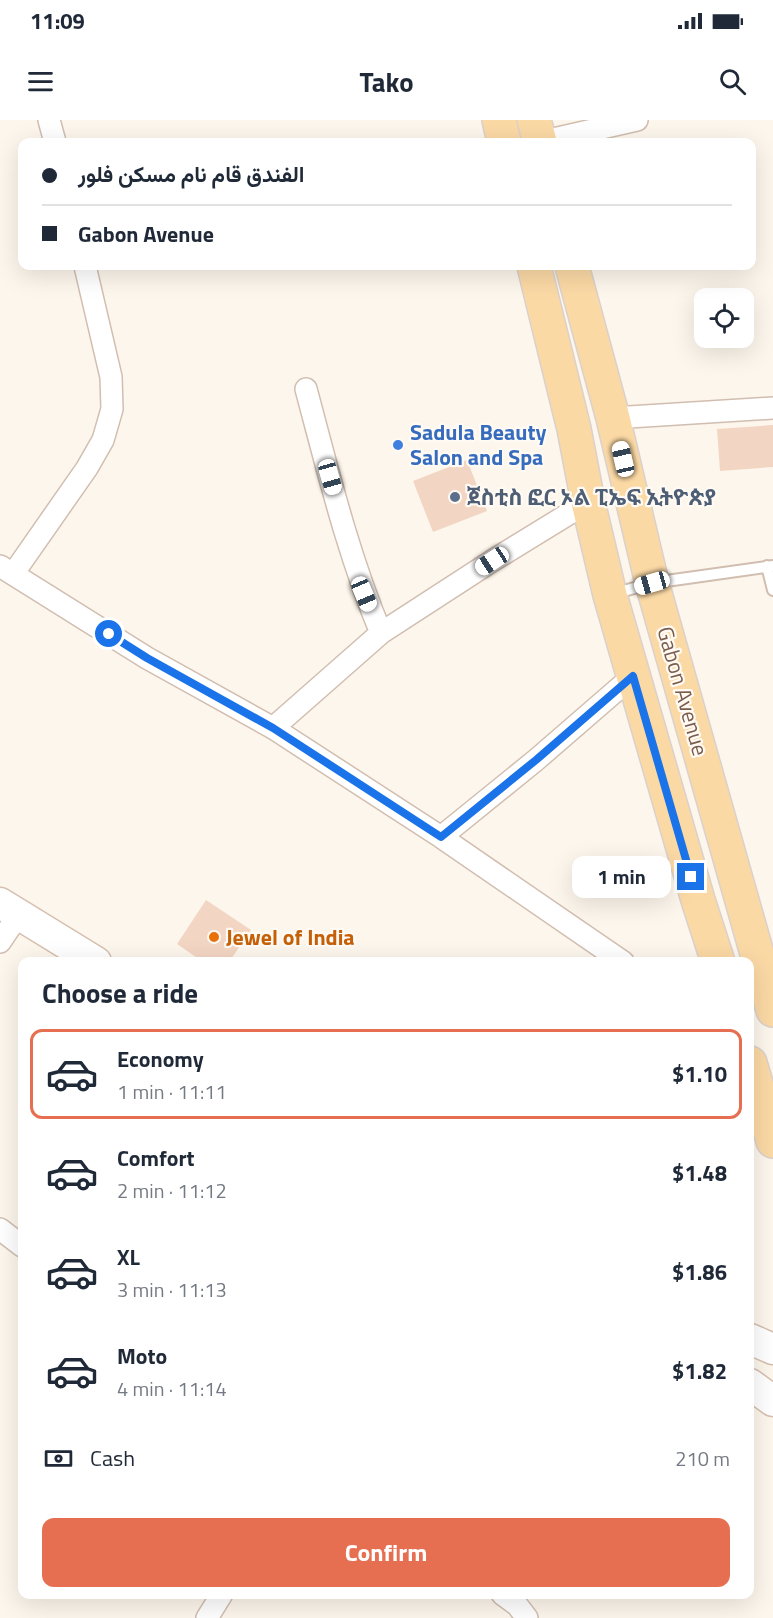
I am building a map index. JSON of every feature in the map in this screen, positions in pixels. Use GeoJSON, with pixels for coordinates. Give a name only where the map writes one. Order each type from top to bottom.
{"type":"FeatureCollection","features":[{"type":"Feature","properties":{"kind":"main road"},"geometry":{"type":"LineString","coordinates":[[499,120],[503,138]]}},
{"type":"Feature","properties":{"kind":"main road"},"geometry":{"type":"LineString","coordinates":[[534,120],[539,138]]}},
{"type":"Feature","properties":{"kind":"main road","name":"Gabon Avenue"},"geometry":{"type":"LineString","coordinates":[[535,270],[574,429],[610,595],[716,957]]}},
{"type":"Feature","properties":{"kind":"main road","name":"Gabon Avenue"},"geometry":{"type":"LineString","coordinates":[[573,270],[613,418],[652,583],[773,1010]]}},
{"type":"Feature","properties":{"kind":"main road"},"geometry":{"type":"LineString","coordinates":[[754,1077],[773,1141]]}},
{"type":"Feature","properties":{"kind":"street"},"geometry":{"type":"LineString","coordinates":[[50,120],[54,138]]}},
{"type":"Feature","properties":{"kind":"street"},"geometry":{"type":"LineString","coordinates":[[558,138],[637,120]]}},
{"type":"Feature","properties":{"kind":"street"},"geometry":{"type":"LineString","coordinates":[[86,270],[111,377],[112,409],[103,440],[87,468],[6,570],[147,658],[273,728],[441,837],[616,957]]}},
{"type":"Feature","properties":{"kind":"street"},"geometry":{"type":"LineString","coordinates":[[306,389],[354,565],[381,633]]}},
{"type":"Feature","properties":{"kind":"street"},"geometry":{"type":"LineString","coordinates":[[613,418],[773,408]]}},
{"type":"Feature","properties":{"kind":"street"},"geometry":{"type":"LineString","coordinates":[[273,728],[381,633],[588,502]]}},
{"type":"Feature","properties":{"kind":"street"},"geometry":{"type":"LineString","coordinates":[[441,837],[536,760],[633,676]]}},
{"type":"Feature","properties":{"kind":"street"},"geometry":{"type":"LineString","coordinates":[[0,942],[9,909],[88,957]]}},
{"type":"Feature","properties":{"kind":"street"},"geometry":{"type":"LineString","coordinates":[[0,1230],[18,1243]]}},
{"type":"Feature","properties":{"kind":"street"},"geometry":{"type":"LineString","coordinates":[[754,1341],[773,1349]]}},
{"type":"Feature","properties":{"kind":"street"},"geometry":{"type":"LineString","coordinates":[[754,1387],[773,1401]]}},
{"type":"Feature","properties":{"kind":"street"},"geometry":{"type":"LineString","coordinates":[[207,1618],[219,1599]]}},
{"type":"Feature","properties":{"kind":"street"},"geometry":{"type":"LineString","coordinates":[[509,1599],[518,1605],[527,1618]]}},
{"type":"Feature","properties":{"kind":"lane"},"geometry":{"type":"LineString","coordinates":[[610,595],[652,583],[770,566],[773,590]]}},
{"type":"Feature","properties":{"kind":"building"},"geometry":{"type":"Polygon","coordinates":[[[773,425],[773,467],[720,471],[717,429],[773,425]]]}},
{"type":"Feature","properties":{"kind":"building"},"geometry":{"type":"Polygon","coordinates":[[[467,460],[487,511],[433,532],[413,481],[467,460]]]}},
{"type":"Feature","properties":{"kind":"building","name":"Jewel of India"},"geometry":{"type":"Polygon","coordinates":[[[206,900],[251,930],[232,957],[196,957],[177,944],[206,900]]]}},
{"type":"Feature","properties":{"kind":"place","name":"Sadula Beauty Salon and Spa"},"geometry":{"type":"Point","coordinates":[398,445]}},
{"type":"Feature","properties":{"kind":"place","name":"ጀስቲስ ፎር ኦል ፒኤፍ ኢትዮጵያ"},"geometry":{"type":"Point","coordinates":[455,497]}},
{"type":"Feature","properties":{"kind":"place","name":"Jewel of India"},"geometry":{"type":"Point","coordinates":[214,937]}},
{"type":"Feature","properties":{"kind":"route"},"geometry":{"type":"LineString","coordinates":[[109,634],[147,658],[273,728],[441,837],[536,760],[633,676],[691,877]]}}]}
